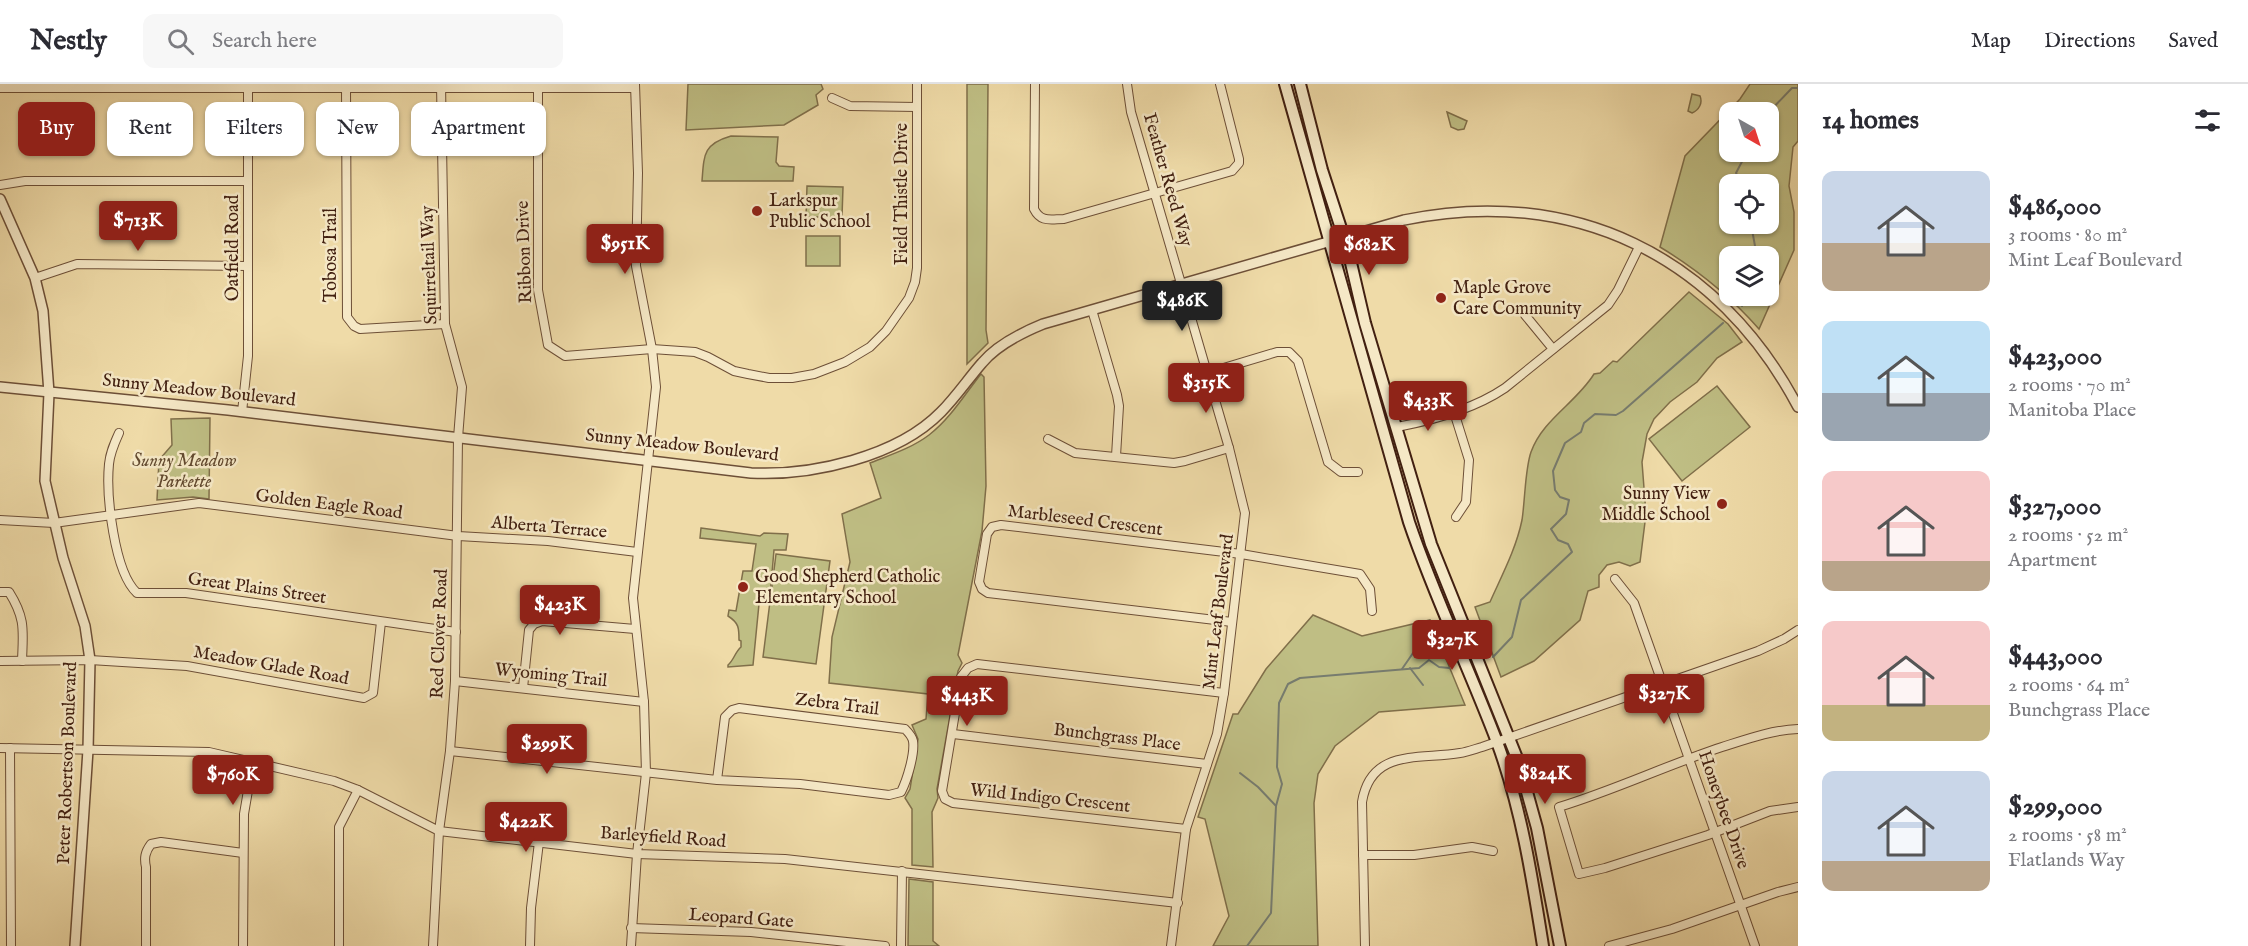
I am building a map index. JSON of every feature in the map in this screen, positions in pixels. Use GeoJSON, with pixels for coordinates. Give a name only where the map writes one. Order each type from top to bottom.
{"type":"FeatureCollection","features":[{"type":"Feature","properties":{"kind":"main road"},"geometry":{"type":"LineString","coordinates":[[1285,84],[1409,522],[1434,590],[1502,739],[1519,763],[1537,828],[1560,946]]}},
{"type":"Feature","properties":{"kind":"main road"},"geometry":{"type":"LineString","coordinates":[[1300,84],[1322,170],[1344,237],[1365,323],[1431,544],[1502,739],[1519,814],[1543,946]]}},
{"type":"Feature","properties":{"kind":"street","name":"Field Thistle Drive"},"geometry":{"type":"LineString","coordinates":[[652,349],[696,352],[734,371],[769,378],[792,378],[814,374],[845,362],[870,347],[886,331],[909,298],[917,268],[917,84]]}},
{"type":"Feature","properties":{"kind":"street"},"geometry":{"type":"LineString","coordinates":[[1035,84],[1034,209],[1043,220],[1064,219],[1232,171],[1239,163],[1220,84]]}},
{"type":"Feature","properties":{"kind":"street","name":"Feather Reed Way"},"geometry":{"type":"LineString","coordinates":[[1127,84],[1131,112],[1181,284]]}},
{"type":"Feature","properties":{"kind":"street","name":"Ribbon Drive"},"geometry":{"type":"LineString","coordinates":[[538,85],[538,290],[548,345],[565,356],[652,349]]}},
{"type":"Feature","properties":{"kind":"street","name":"Oatfield Road"},"geometry":{"type":"LineString","coordinates":[[242,412],[248,356],[248,86]]}},
{"type":"Feature","properties":{"kind":"street","name":"Tobosa Trail"},"geometry":{"type":"LineString","coordinates":[[346,86],[347,317],[354,326],[360,329],[445,324]]}},
{"type":"Feature","properties":{"kind":"street"},"geometry":{"type":"LineString","coordinates":[[0,88],[635,86],[638,173],[636,266],[652,349],[656,387],[633,598],[644,702],[646,773],[637,854],[631,946]]}},
{"type":"Feature","properties":{"kind":"street","name":"Squirreltail Way"},"geometry":{"type":"LineString","coordinates":[[441,87],[445,324],[462,387],[458,438]]}},
{"type":"Feature","properties":{"kind":"street"},"geometry":{"type":"LineString","coordinates":[[832,98],[850,106],[917,107]]}},
{"type":"Feature","properties":{"kind":"street"},"geometry":{"type":"LineString","coordinates":[[0,185],[25,181],[248,181]]}},
{"type":"Feature","properties":{"kind":"street","name":"Peter Robertson Boulevard"},"geometry":{"type":"LineString","coordinates":[[0,199],[35,278],[43,311],[49,393],[45,481],[54,523],[85,626],[90,660],[88,750],[75,946]]}},
{"type":"Feature","properties":{"kind":"street","name":"Sunny Meadow Boulevard"},"geometry":{"type":"LineString","coordinates":[[0,387],[242,412],[768,474],[809,471],[846,462],[901,441],[926,426],[947,406],[985,359],[1014,338],[1043,324],[1427,215],[1454,211],[1498,210],[1535,213],[1605,231],[1683,272],[1731,313],[1765,352],[1798,407]]}},
{"type":"Feature","properties":{"kind":"street"},"geometry":{"type":"LineString","coordinates":[[1397,427],[1454,412],[1489,399],[1608,305],[1639,247]]}},
{"type":"Feature","properties":{"kind":"street"},"geometry":{"type":"LineString","coordinates":[[35,278],[77,264],[248,266]]}},
{"type":"Feature","properties":{"kind":"street","name":"Mint Leaf Boulevard"},"geometry":{"type":"LineString","coordinates":[[1171,946],[1186,829],[1217,734],[1245,513],[1229,448],[1181,284]]}},
{"type":"Feature","properties":{"kind":"street"},"geometry":{"type":"LineString","coordinates":[[1092,310],[1119,406],[1116,456]]}},
{"type":"Feature","properties":{"kind":"street"},"geometry":{"type":"LineString","coordinates":[[1525,315],[1552,349]]}},
{"type":"Feature","properties":{"kind":"street"},"geometry":{"type":"LineString","coordinates":[[1207,373],[1277,352],[1289,352],[1298,361],[1328,462],[1341,472],[1358,472]]}},
{"type":"Feature","properties":{"kind":"street"},"geometry":{"type":"LineString","coordinates":[[1454,412],[1464,442],[1469,471],[1466,502],[1456,517]]}},
{"type":"Feature","properties":{"kind":"street"},"geometry":{"type":"LineString","coordinates":[[112,515],[109,466],[112,447],[119,433]]}},
{"type":"Feature","properties":{"kind":"street","name":"Red Clover Road"},"geometry":{"type":"LineString","coordinates":[[433,946],[439,831],[450,751],[455,681],[458,438]]}},
{"type":"Feature","properties":{"kind":"street"},"geometry":{"type":"LineString","coordinates":[[1048,439],[1075,453],[1174,463],[1229,448]]}},
{"type":"Feature","properties":{"kind":"street","name":"Golden Eagle Road"},"geometry":{"type":"LineString","coordinates":[[0,520],[54,523],[199,503],[458,536]]}},
{"type":"Feature","properties":{"kind":"street","name":"Great Plains Street"},"geometry":{"type":"LineString","coordinates":[[112,515],[118,556],[132,589],[137,593],[186,593],[456,632]]}},
{"type":"Feature","properties":{"kind":"street","name":"Marbleseed Crescent"},"geometry":{"type":"LineString","coordinates":[[1233,622],[988,592],[982,589],[979,582],[987,534],[992,527],[1000,525],[1241,554]]}},
{"type":"Feature","properties":{"kind":"street","name":"Alberta Terrace"},"geometry":{"type":"LineString","coordinates":[[458,536],[548,541],[637,552]]}},
{"type":"Feature","properties":{"kind":"street"},"geometry":{"type":"LineString","coordinates":[[1241,554],[1360,574],[1370,589],[1372,612]]}},
{"type":"Feature","properties":{"kind":"street","name":"Honeybee Drive"},"geometry":{"type":"LineString","coordinates":[[1615,579],[1634,603],[1755,946]]}},
{"type":"Feature","properties":{"kind":"street"},"geometry":{"type":"LineString","coordinates":[[0,592],[9,592],[19,608],[23,623],[22,661]]}},
{"type":"Feature","properties":{"kind":"street"},"geometry":{"type":"LineString","coordinates":[[523,688],[529,630],[534,624],[542,621],[635,629]]}},
{"type":"Feature","properties":{"kind":"street","name":"Meadow Glade Road"},"geometry":{"type":"LineString","coordinates":[[90,660],[187,666],[364,698],[373,693],[381,622]]}},
{"type":"Feature","properties":{"kind":"street"},"geometry":{"type":"LineString","coordinates":[[1365,946],[1363,796],[1369,780],[1379,769],[1401,758],[1461,753],[1758,651],[1798,630]]}},
{"type":"Feature","properties":{"kind":"street"},"geometry":{"type":"LineString","coordinates":[[0,661],[90,660]]}},
{"type":"Feature","properties":{"kind":"street","name":"Wild Indigo Crescent"},"geometry":{"type":"LineString","coordinates":[[1186,829],[953,803],[945,799],[942,791],[962,677],[968,669],[977,664],[1224,693]]}},
{"type":"Feature","properties":{"kind":"street","name":"Wyoming Trail"},"geometry":{"type":"LineString","coordinates":[[455,681],[644,702]]}},
{"type":"Feature","properties":{"kind":"street","name":"Zebra Trail"},"geometry":{"type":"LineString","coordinates":[[450,751],[646,773],[717,780],[800,784],[889,795],[901,792],[907,780],[913,741],[905,729],[739,708],[732,710],[724,717],[717,780]]}},
{"type":"Feature","properties":{"kind":"street"},"geometry":{"type":"LineString","coordinates":[[1798,729],[1754,736],[1559,807],[1580,874],[1715,833],[1770,812],[1798,807]]}},
{"type":"Feature","properties":{"kind":"street","name":"Bunchgrass Place"},"geometry":{"type":"LineString","coordinates":[[953,734],[1207,764]]}},
{"type":"Feature","properties":{"kind":"street","name":"Barleyfield Road"},"geometry":{"type":"LineString","coordinates":[[0,748],[209,752],[334,781],[358,790],[439,831],[637,854],[785,859],[1178,903]]}},
{"type":"Feature","properties":{"kind":"street"},"geometry":{"type":"LineString","coordinates":[[9,748],[11,946]]}},
{"type":"Feature","properties":{"kind":"street"},"geometry":{"type":"LineString","coordinates":[[243,946],[244,814],[253,761]]}},
{"type":"Feature","properties":{"kind":"street"},"geometry":{"type":"LineString","coordinates":[[339,946],[339,827],[358,790]]}},
{"type":"Feature","properties":{"kind":"street"},"geometry":{"type":"LineString","coordinates":[[146,946],[146,867],[144,860],[151,844],[161,842],[243,854]]}},
{"type":"Feature","properties":{"kind":"street"},"geometry":{"type":"LineString","coordinates":[[530,946],[531,908],[539,842]]}},
{"type":"Feature","properties":{"kind":"street"},"geometry":{"type":"LineString","coordinates":[[1363,855],[1414,855],[1472,847],[1493,851]]}},
{"type":"Feature","properties":{"kind":"street"},"geometry":{"type":"LineString","coordinates":[[901,946],[902,871]]}},
{"type":"Feature","properties":{"kind":"street"},"geometry":{"type":"LineString","coordinates":[[1609,946],[1672,929],[1798,887]]}},
{"type":"Feature","properties":{"kind":"street","name":"Leopard Gate"},"geometry":{"type":"LineString","coordinates":[[631,928],[751,932],[885,946]]}},
{"type":"Feature","properties":{"kind":"green space"},"geometry":{"type":"Polygon","coordinates":[[[688,84],[821,84],[823,89],[816,95],[818,105],[784,125],[686,130],[688,84]]]}},
{"type":"Feature","properties":{"kind":"green space"},"geometry":{"type":"Polygon","coordinates":[[[967,84],[988,84],[986,330],[988,343],[967,364],[967,84]]]}},
{"type":"Feature","properties":{"kind":"green space"},"geometry":{"type":"Polygon","coordinates":[[[1750,84],[1798,84],[1798,141],[1793,147],[1789,186],[1794,212],[1794,250],[1779,284],[1779,246],[1719,246],[1719,290],[1660,247],[1685,156],[1719,121],[1719,162],[1779,162],[1779,102],[1737,102],[1750,84]]]}},
{"type":"Feature","properties":{"kind":"green space"},"geometry":{"type":"Polygon","coordinates":[[[1692,94],[1700,96],[1701,104],[1692,113],[1688,111],[1692,94]]]}},
{"type":"Feature","properties":{"kind":"green space"},"geometry":{"type":"Polygon","coordinates":[[[1447,112],[1467,121],[1464,129],[1458,130],[1451,127],[1447,112]]]}},
{"type":"Feature","properties":{"kind":"green space"},"geometry":{"type":"Polygon","coordinates":[[[731,136],[778,137],[776,162],[779,166],[794,167],[793,181],[702,181],[703,164],[710,147],[731,136]]]}},
{"type":"Feature","properties":{"kind":"green space"},"geometry":{"type":"Polygon","coordinates":[[[807,186],[843,187],[842,217],[806,217],[807,186]]]}},
{"type":"Feature","properties":{"kind":"green space"},"geometry":{"type":"Polygon","coordinates":[[[806,236],[840,236],[840,266],[806,266],[806,236]]]}},
{"type":"Feature","properties":{"kind":"green space"},"geometry":{"type":"Polygon","coordinates":[[[1689,292],[1728,324],[1742,342],[1717,358],[1697,382],[1670,402],[1654,419],[1647,434],[1642,462],[1646,514],[1640,562],[1630,566],[1619,562],[1607,565],[1599,575],[1599,587],[1588,591],[1580,620],[1534,661],[1501,677],[1475,607],[1490,602],[1512,552],[1522,520],[1526,476],[1536,440],[1551,420],[1578,394],[1594,374],[1600,373],[1613,361],[1617,362],[1689,292]]]}},
{"type":"Feature","properties":{"kind":"green space"},"geometry":{"type":"Polygon","coordinates":[[[1737,306],[1769,306],[1759,329],[1737,306]]]}},
{"type":"Feature","properties":{"kind":"green space"},"geometry":{"type":"Polygon","coordinates":[[[981,374],[984,377],[986,486],[982,531],[958,655],[962,663],[958,671],[937,789],[938,798],[932,812],[933,867],[912,865],[912,809],[905,798],[910,789],[918,739],[912,725],[926,719],[928,694],[829,683],[832,637],[850,562],[842,514],[881,498],[870,463],[922,440],[937,429],[981,374]]]}},
{"type":"Feature","properties":{"kind":"green space"},"geometry":{"type":"Polygon","coordinates":[[[1717,386],[1750,427],[1682,481],[1649,439],[1717,386]]]}},
{"type":"Feature","properties":{"kind":"green space","name":"Sunny Meadow Parkette"},"geometry":{"type":"Polygon","coordinates":[[[210,418],[209,499],[193,497],[157,500],[159,460],[172,445],[171,419],[210,418]]]}},
{"type":"Feature","properties":{"kind":"green space"},"geometry":{"type":"Polygon","coordinates":[[[701,528],[760,536],[764,533],[788,534],[786,550],[774,550],[770,596],[763,597],[759,604],[753,665],[728,667],[741,647],[741,641],[736,624],[728,616],[729,610],[736,611],[743,571],[752,571],[756,544],[700,538],[701,528]]]}},
{"type":"Feature","properties":{"kind":"green space"},"geometry":{"type":"Polygon","coordinates":[[[776,554],[830,561],[816,664],[763,657],[776,554]]]}},
{"type":"Feature","properties":{"kind":"green space"},"geometry":{"type":"Polygon","coordinates":[[[1313,615],[1362,636],[1430,620],[1465,705],[1379,712],[1335,746],[1318,774],[1314,803],[1318,946],[1213,946],[1229,916],[1205,819],[1198,817],[1233,714],[1238,714],[1266,669],[1313,615]]]}},
{"type":"Feature","properties":{"kind":"green space"},"geometry":{"type":"Polygon","coordinates":[[[909,879],[933,882],[933,941],[939,946],[908,946],[909,879]]]}},
{"type":"Feature","properties":{"kind":"waterway"},"geometry":{"type":"LineString","coordinates":[[1779,102],[1792,88],[1798,88]]}},
{"type":"Feature","properties":{"kind":"waterway"},"geometry":{"type":"LineString","coordinates":[[1737,174],[1742,162]]}},
{"type":"Feature","properties":{"kind":"waterway"},"geometry":{"type":"LineString","coordinates":[[1753,234],[1755,246]]}},
{"type":"Feature","properties":{"kind":"waterway"},"geometry":{"type":"LineString","coordinates":[[1493,657],[1512,637],[1521,600],[1572,552],[1568,544],[1558,540],[1551,529],[1566,514],[1569,500],[1560,497],[1555,490],[1553,471],[1565,443],[1581,432],[1584,423],[1595,414],[1616,415],[1623,411],[1723,323]]}},
{"type":"Feature","properties":{"kind":"waterway"},"geometry":{"type":"LineString","coordinates":[[1402,669],[1422,640]]}},
{"type":"Feature","properties":{"kind":"waterway"},"geometry":{"type":"LineString","coordinates":[[1247,946],[1271,913],[1276,806],[1282,784],[1277,767],[1279,703],[1288,684],[1300,678],[1419,668],[1429,660],[1439,667],[1449,668]]}},
{"type":"Feature","properties":{"kind":"waterway"},"geometry":{"type":"LineString","coordinates":[[1410,668],[1423,685]]}},
{"type":"Feature","properties":{"kind":"waterway"},"geometry":{"type":"LineString","coordinates":[[1240,773],[1258,787],[1276,806]]}},
{"type":"Feature","properties":{"kind":"place","name":"Larkspur Public School"},"geometry":{"type":"Point","coordinates":[757,211]}},
{"type":"Feature","properties":{"kind":"place","name":"Maple Grove Care Community"},"geometry":{"type":"Point","coordinates":[1441,298]}},
{"type":"Feature","properties":{"kind":"place","name":"Sunny View Middle School"},"geometry":{"type":"Point","coordinates":[1722,504]}},
{"type":"Feature","properties":{"kind":"place","name":"Good Shepherd Catholic Elementary School"},"geometry":{"type":"Point","coordinates":[743,587]}}]}
